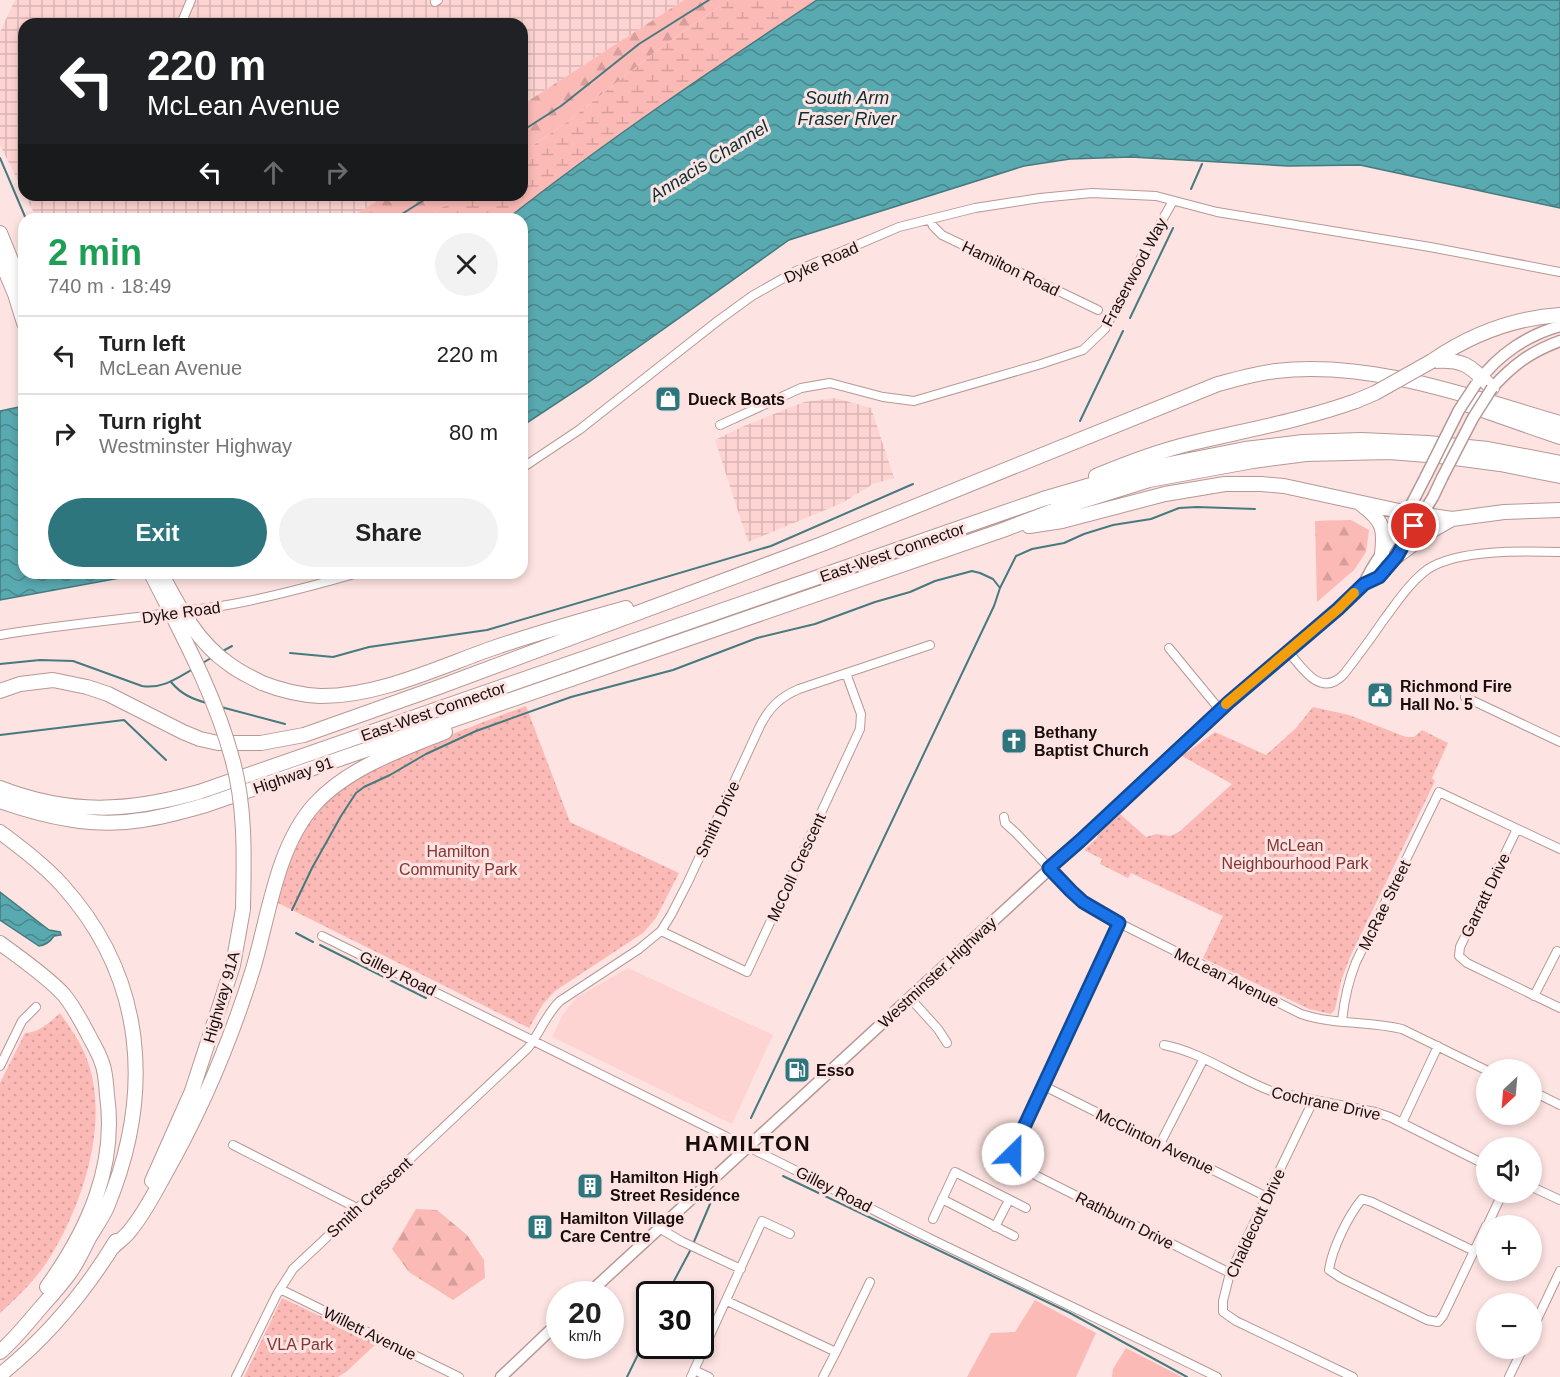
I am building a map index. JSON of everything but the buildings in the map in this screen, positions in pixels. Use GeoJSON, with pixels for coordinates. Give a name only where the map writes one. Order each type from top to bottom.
{"type":"FeatureCollection","features":[{"type":"Feature","properties":{"kind":"highway"},"geometry":{"type":"LineString","coordinates":[[0,233],[18,277]]}},
{"type":"Feature","properties":{"kind":"highway"},"geometry":{"type":"LineString","coordinates":[[0,258],[18,304]]}},
{"type":"Feature","properties":{"kind":"highway"},"geometry":{"type":"LineString","coordinates":[[0,276],[18,312]]}},
{"type":"Feature","properties":{"kind":"highway"},"geometry":{"type":"LineString","coordinates":[[1043,499],[1124,464],[1165,451],[1306,417],[1356,401],[1375,393],[1451,348],[1503,326],[1560,315]]}},
{"type":"Feature","properties":{"kind":"highway"},"geometry":{"type":"LineString","coordinates":[[1432,361],[1461,362],[1475,371],[1479,381],[1492,388]]}},
{"type":"Feature","properties":{"kind":"highway"},"geometry":{"type":"LineString","coordinates":[[0,691],[38,681],[68,682],[108,694],[160,722],[200,739],[218,743],[261,743],[304,735],[822,544],[1218,384],[1275,371],[1314,369],[1380,374],[1560,423]]}},
{"type":"Feature","properties":{"kind":"highway"},"geometry":{"type":"LineString","coordinates":[[1346,371],[1451,400],[1560,437]]}},
{"type":"Feature","properties":{"kind":"highway","name":"East-West Connector"},"geometry":{"type":"LineString","coordinates":[[245,777],[1043,499],[1149,468],[1245,449],[1303,442],[1361,440],[1428,442],[1488,449],[1560,463]]}},
{"type":"Feature","properties":{"kind":"highway","name":"East-West Connector"},"geometry":{"type":"LineString","coordinates":[[580,676],[1003,530],[1066,506],[1149,480],[1253,460],[1306,454],[1389,452],[1509,465],[1560,476]]}},
{"type":"Feature","properties":{"kind":"highway"},"geometry":{"type":"LineString","coordinates":[[1003,530],[1062,521],[1165,494],[1225,484],[1284,486],[1407,512],[1452,519],[1504,512],[1560,510]]}},
{"type":"Feature","properties":{"kind":"highway"},"geometry":{"type":"LineString","coordinates":[[1358,502],[1373,513],[1380,524],[1384,536],[1382,554]]}},
{"type":"Feature","properties":{"kind":"highway"},"geometry":{"type":"LineString","coordinates":[[1397,556],[1452,519]]}},
{"type":"Feature","properties":{"kind":"highway","name":"Highway 91A"},"geometry":{"type":"LineString","coordinates":[[0,1375],[44,1336],[81,1292],[112,1247],[157,1172],[192,1091],[233,965],[243,909],[244,844],[241,805],[233,760],[200,670],[154,579]]}},
{"type":"Feature","properties":{"kind":"highway"},"geometry":{"type":"LineString","coordinates":[[164,579],[188,620],[207,645],[228,664],[278,689],[319,696],[355,693],[397,682],[571,623],[700,589]]}},
{"type":"Feature","properties":{"kind":"highway"},"geometry":{"type":"LineString","coordinates":[[112,1247],[131,1230],[156,1191],[205,1098],[231,1034],[253,968],[278,875],[292,838],[301,822],[334,786],[356,772],[384,758],[580,676]]}},
{"type":"Feature","properties":{"kind":"highway","name":"Highway 91"},"geometry":{"type":"LineString","coordinates":[[0,801],[64,820],[99,823],[140,821],[170,815],[206,805],[580,676]]}},
{"type":"Feature","properties":{"kind":"highway","name":"Highway 91"},"geometry":{"type":"LineString","coordinates":[[0,788],[34,800],[72,807],[110,808],[168,801],[245,777]]}},
{"type":"Feature","properties":{"kind":"highway"},"geometry":{"type":"LineString","coordinates":[[0,832],[62,885],[88,918],[108,952],[123,989],[133,1029],[137,1071],[134,1110],[126,1151],[106,1208],[70,1273],[13,1341],[0,1352]]}},
{"type":"Feature","properties":{"kind":"highway"},"geometry":{"type":"LineString","coordinates":[[0,943],[63,994],[79,1016],[103,1064],[110,1112],[104,1168],[86,1224],[59,1271],[38,1300],[0,1341]]}},
{"type":"Feature","properties":{"kind":"main road","name":"Westminster Highway"},"geometry":{"type":"LineString","coordinates":[[1364,584],[1370,570],[1407,512],[1459,410],[1479,381],[1510,349],[1529,338],[1560,326]]}},
{"type":"Feature","properties":{"kind":"main road","name":"Westminster Highway"},"geometry":{"type":"LineString","coordinates":[[602,1281],[1220,710],[1364,584],[1379,577],[1397,556],[1492,388],[1519,362],[1541,348],[1560,341]]}},
{"type":"Feature","properties":{"kind":"main road"},"geometry":{"type":"LineString","coordinates":[[501,1377],[546,1334]]}},
{"type":"Feature","properties":{"kind":"street"},"geometry":{"type":"LineString","coordinates":[[184,18],[191,0]]}},
{"type":"Feature","properties":{"kind":"street","name":"Dyke Road"},"geometry":{"type":"LineString","coordinates":[[528,464],[579,430],[752,296],[796,271],[899,227],[975,207],[1092,193],[1156,196],[1173,201]]}},
{"type":"Feature","properties":{"kind":"street","name":"Fraserwood Way"},"geometry":{"type":"LineString","coordinates":[[720,425],[801,388],[830,383],[883,397],[914,401],[1083,350],[1105,329],[1173,201],[1217,212],[1430,247],[1560,272]]}},
{"type":"Feature","properties":{"kind":"street","name":"Hamilton Road"},"geometry":{"type":"LineString","coordinates":[[930,219],[942,235],[1098,310]]}},
{"type":"Feature","properties":{"kind":"street"},"geometry":{"type":"LineString","coordinates":[[1288,651],[1316,681],[1330,684],[1340,679],[1408,587],[1441,562],[1480,554],[1560,552]]}},
{"type":"Feature","properties":{"kind":"street","name":"Dyke Road"},"geometry":{"type":"LineString","coordinates":[[0,635],[232,604],[292,592],[337,579]]}},
{"type":"Feature","properties":{"kind":"street","name":"Smith Drive"},"geometry":{"type":"LineString","coordinates":[[534,1041],[552,1009],[560,1001],[639,949],[661,931],[687,884],[766,714],[779,700],[792,692],[930,645]]}},
{"type":"Feature","properties":{"kind":"street"},"geometry":{"type":"LineString","coordinates":[[1168,648],[1220,710]]}},
{"type":"Feature","properties":{"kind":"street","name":"McColl Crescent"},"geometry":{"type":"LineString","coordinates":[[661,931],[747,972],[860,729],[861,714],[846,674]]}},
{"type":"Feature","properties":{"kind":"street"},"geometry":{"type":"LineString","coordinates":[[1465,697],[1560,742]]}},
{"type":"Feature","properties":{"kind":"street","name":"McRae Street"},"geometry":{"type":"LineString","coordinates":[[1342,1022],[1345,995],[1356,962],[1439,792],[1517,829]]}},
{"type":"Feature","properties":{"kind":"street","name":"McLean Avenue"},"geometry":{"type":"LineString","coordinates":[[1004,817],[1005,823],[1071,891],[1083,902],[1119,923],[1301,1014],[1316,1019],[1402,1029],[1476,1065]]}},
{"type":"Feature","properties":{"kind":"street"},"geometry":{"type":"LineString","coordinates":[[1517,829],[1560,849]]}},
{"type":"Feature","properties":{"kind":"street","name":"Garratt Drive"},"geometry":{"type":"LineString","coordinates":[[1517,829],[1460,947],[1458,956],[1467,963],[1560,1008]]}},
{"type":"Feature","properties":{"kind":"street"},"geometry":{"type":"LineString","coordinates":[[1044,1086],[1119,923]]}},
{"type":"Feature","properties":{"kind":"street","name":"Gilley Road"},"geometry":{"type":"LineString","coordinates":[[322,936],[930,1238],[1217,1377]]}},
{"type":"Feature","properties":{"kind":"street"},"geometry":{"type":"LineString","coordinates":[[1534,996],[1557,951]]}},
{"type":"Feature","properties":{"kind":"street"},"geometry":{"type":"LineString","coordinates":[[909,998],[938,1029],[947,1043]]}},
{"type":"Feature","properties":{"kind":"street"},"geometry":{"type":"LineString","coordinates":[[0,1066],[22,1021],[36,1007]]}},
{"type":"Feature","properties":{"kind":"street","name":"Smith Crescent"},"geometry":{"type":"LineString","coordinates":[[236,1377],[280,1289],[293,1269],[534,1041]]}},
{"type":"Feature","properties":{"kind":"street","name":"Cochrane Drive"},"geometry":{"type":"LineString","coordinates":[[1164,1045],[1181,1048],[1258,1087],[1390,1117],[1476,1160]]}},
{"type":"Feature","properties":{"kind":"street"},"geometry":{"type":"LineString","coordinates":[[1402,1123],[1438,1046]]}},
{"type":"Feature","properties":{"kind":"street"},"geometry":{"type":"LineString","coordinates":[[1161,1144],[1203,1060]]}},
{"type":"Feature","properties":{"kind":"street","name":"McClinton Avenue"},"geometry":{"type":"LineString","coordinates":[[1044,1086],[1267,1197]]}},
{"type":"Feature","properties":{"kind":"street","name":"Rathburn Drive"},"geometry":{"type":"LineString","coordinates":[[1044,1086],[1013,1151],[1015,1163],[1230,1273]]}},
{"type":"Feature","properties":{"kind":"street"},"geometry":{"type":"LineString","coordinates":[[1542,1096],[1560,1105]]}},
{"type":"Feature","properties":{"kind":"street","name":"Chaldecott Drive"},"geometry":{"type":"LineString","coordinates":[[1313,1101],[1230,1273],[1223,1301],[1223,1312],[1236,1321],[1353,1377]]}},
{"type":"Feature","properties":{"kind":"street"},"geometry":{"type":"LineString","coordinates":[[233,1146],[357,1208]]}},
{"type":"Feature","properties":{"kind":"street"},"geometry":{"type":"LineString","coordinates":[[933,1219],[955,1172],[1026,1208]]}},
{"type":"Feature","properties":{"kind":"street"},"geometry":{"type":"LineString","coordinates":[[1542,1192],[1560,1200]]}},
{"type":"Feature","properties":{"kind":"street"},"geometry":{"type":"LineString","coordinates":[[942,1199],[1014,1236]]}},
{"type":"Feature","properties":{"kind":"street"},"geometry":{"type":"LineString","coordinates":[[1474,1251],[1362,1199],[1354,1207],[1331,1257],[1329,1270],[1427,1320],[1438,1322],[1476,1247]]}},
{"type":"Feature","properties":{"kind":"street"},"geometry":{"type":"LineString","coordinates":[[995,1227],[1009,1200]]}},
{"type":"Feature","properties":{"kind":"street"},"geometry":{"type":"LineString","coordinates":[[709,1377],[692,1373],[762,1221],[790,1234]]}},
{"type":"Feature","properties":{"kind":"street"},"geometry":{"type":"LineString","coordinates":[[659,1228],[741,1269]]}},
{"type":"Feature","properties":{"kind":"street"},"geometry":{"type":"LineString","coordinates":[[1542,1309],[1560,1271]]}},
{"type":"Feature","properties":{"kind":"street"},"geometry":{"type":"LineString","coordinates":[[823,1377],[870,1282]]}},
{"type":"Feature","properties":{"kind":"street","name":"Willett Avenue"},"geometry":{"type":"LineString","coordinates":[[280,1289],[459,1377]]}},
{"type":"Feature","properties":{"kind":"street"},"geometry":{"type":"LineString","coordinates":[[727,1301],[836,1352]]}},
{"type":"Feature","properties":{"kind":"street"},"geometry":{"type":"LineString","coordinates":[[1509,1377],[1517,1359]]}},
{"type":"Feature","properties":{"kind":"shaded area"},"geometry":{"type":"Polygon","coordinates":[[[15,0],[684,0],[528,101],[528,18],[18,18],[18,181],[0,145],[0,32],[15,0]]]}},
{"type":"Feature","properties":{"kind":"shaded area"},"geometry":{"type":"Polygon","coordinates":[[[28,201],[377,201],[358,213],[34,213],[28,201]]]}},
{"type":"Feature","properties":{"kind":"shaded area"},"geometry":{"type":"Polygon","coordinates":[[[835,398],[871,408],[894,478],[873,484],[842,503],[748,542],[715,440],[804,402],[835,398]]]}},
{"type":"Feature","properties":{"kind":"shaded area"},"geometry":{"type":"Polygon","coordinates":[[[628,968],[773,1035],[732,1124],[552,1037],[563,1014],[577,997],[628,968]]]}},
{"type":"Feature","properties":{"kind":"green space"},"geometry":{"type":"Polygon","coordinates":[[[684,0],[729,0],[660,48],[567,122],[528,149],[528,101],[684,0]]]}},
{"type":"Feature","properties":{"kind":"green space"},"geometry":{"type":"Polygon","coordinates":[[[729,0],[847,0],[528,215],[528,213],[434,213],[451,201],[528,201],[528,149],[567,122],[660,48],[729,0]]]}},
{"type":"Feature","properties":{"kind":"green space"},"geometry":{"type":"Polygon","coordinates":[[[377,201],[451,201],[434,213],[358,213],[377,201]]]}},
{"type":"Feature","properties":{"kind":"green space"},"geometry":{"type":"Polygon","coordinates":[[[1351,520],[1369,530],[1366,552],[1354,570],[1317,602],[1315,521],[1351,520]]]}},
{"type":"Feature","properties":{"kind":"green space","name":"Hamilton Community Park"},"geometry":{"type":"Polygon","coordinates":[[[526,706],[570,822],[679,873],[656,918],[643,933],[555,991],[543,1004],[529,1028],[276,902],[289,861],[303,831],[319,810],[342,789],[368,772],[410,752],[526,706]]]}},
{"type":"Feature","properties":{"kind":"green space","name":"McLean Neighbourhood Park"},"geometry":{"type":"Polygon","coordinates":[[[1313,707],[1349,715],[1406,737],[1414,737],[1422,730],[1448,743],[1432,778],[1435,781],[1350,957],[1341,981],[1335,1009],[1331,1014],[1309,1009],[1203,958],[1223,916],[1131,873],[1128,878],[1100,864],[1102,859],[1084,850],[1120,814],[1146,837],[1156,834],[1170,836],[1179,832],[1232,784],[1182,756],[1215,732],[1266,755],[1295,729],[1313,707]]]}},
{"type":"Feature","properties":{"kind":"green space"},"geometry":{"type":"Polygon","coordinates":[[[60,1013],[82,1047],[92,1077],[96,1104],[95,1132],[90,1160],[72,1215],[60,1240],[37,1276],[0,1313],[0,1083],[25,1033],[40,1029],[60,1013]]]}},
{"type":"Feature","properties":{"kind":"green space"},"geometry":{"type":"Polygon","coordinates":[[[416,1209],[437,1210],[467,1235],[484,1260],[485,1278],[453,1300],[409,1272],[392,1249],[416,1209]]]}},
{"type":"Feature","properties":{"kind":"green space","name":"VLA Park"},"geometry":{"type":"Polygon","coordinates":[[[282,1298],[377,1343],[338,1377],[244,1377],[282,1298]]]}},
{"type":"Feature","properties":{"kind":"green space"},"geometry":{"type":"Polygon","coordinates":[[[1035,1300],[1096,1333],[1076,1377],[967,1377],[991,1333],[1015,1332],[1035,1300]]]}},
{"type":"Feature","properties":{"kind":"green space"},"geometry":{"type":"Polygon","coordinates":[[[1126,1348],[1182,1377],[1112,1377],[1113,1369],[1126,1348]]]}},
{"type":"Feature","properties":{"kind":"water","name":"South Arm Fraser River"},"geometry":{"type":"Polygon","coordinates":[[[817,0],[1560,0],[1560,208],[1360,165],[1288,166],[1131,157],[1070,159],[1024,166],[789,240],[589,382],[528,422],[528,213],[515,213],[662,104],[817,0]]]}},
{"type":"Feature","properties":{"kind":"water"},"geometry":{"type":"Polygon","coordinates":[[[18,407],[18,579],[114,579],[0,600],[0,411],[18,407]]]}},
{"type":"Feature","properties":{"kind":"water"},"geometry":{"type":"Polygon","coordinates":[[[0,892],[49,930],[60,932],[61,935],[54,936],[48,943],[39,946],[0,920],[0,892]]]}},
{"type":"Feature","properties":{"kind":"waterway"},"geometry":{"type":"LineString","coordinates":[[528,127],[561,106],[639,44],[709,0]]}},
{"type":"Feature","properties":{"kind":"waterway"},"geometry":{"type":"LineString","coordinates":[[0,158],[18,200]]}},
{"type":"Feature","properties":{"kind":"waterway"},"geometry":{"type":"LineString","coordinates":[[1191,189],[1202,164]]}},
{"type":"Feature","properties":{"kind":"waterway"},"geometry":{"type":"LineString","coordinates":[[18,201],[23,213]]}},
{"type":"Feature","properties":{"kind":"waterway"},"geometry":{"type":"LineString","coordinates":[[404,213],[422,201]]}},
{"type":"Feature","properties":{"kind":"waterway"},"geometry":{"type":"LineString","coordinates":[[1130,318],[1173,228]]}},
{"type":"Feature","properties":{"kind":"waterway"},"geometry":{"type":"LineString","coordinates":[[1080,421],[1123,331]]}},
{"type":"Feature","properties":{"kind":"waterway"},"geometry":{"type":"LineString","coordinates":[[290,653],[333,657],[369,647],[487,630],[771,546],[913,484]]}},
{"type":"Feature","properties":{"kind":"waterway"},"geometry":{"type":"LineString","coordinates":[[751,1118],[1016,556],[1032,549],[1064,543],[1113,525],[1151,519],[1179,508],[1255,509]]}},
{"type":"Feature","properties":{"kind":"waterway"},"geometry":{"type":"LineString","coordinates":[[292,910],[312,868],[356,793],[426,754],[476,731],[571,697],[673,670],[757,638],[815,624],[910,592],[935,581],[972,571],[993,579],[1000,588]]}},
{"type":"Feature","properties":{"kind":"waterway"},"geometry":{"type":"LineString","coordinates":[[221,652],[232,646]]}},
{"type":"Feature","properties":{"kind":"waterway"},"geometry":{"type":"LineString","coordinates":[[201,664],[211,658]]}},
{"type":"Feature","properties":{"kind":"waterway"},"geometry":{"type":"LineString","coordinates":[[0,664],[40,660],[73,661],[149,687],[169,682],[193,669]]}},
{"type":"Feature","properties":{"kind":"waterway"},"geometry":{"type":"LineString","coordinates":[[171,682],[187,696],[207,703]]}},
{"type":"Feature","properties":{"kind":"waterway"},"geometry":{"type":"LineString","coordinates":[[221,707],[285,724]]}},
{"type":"Feature","properties":{"kind":"waterway"},"geometry":{"type":"LineString","coordinates":[[0,735],[124,720],[166,760]]}},
{"type":"Feature","properties":{"kind":"waterway"},"geometry":{"type":"LineString","coordinates":[[296,933],[313,942]]}},
{"type":"Feature","properties":{"kind":"waterway"},"geometry":{"type":"LineString","coordinates":[[320,945],[426,998]]}},
{"type":"Feature","properties":{"kind":"waterway"},"geometry":{"type":"LineString","coordinates":[[783,1176],[1070,1313],[1187,1377]]}},
{"type":"Feature","properties":{"kind":"waterway"},"geometry":{"type":"LineString","coordinates":[[693,1244],[713,1197]]}},
{"type":"Feature","properties":{"kind":"waterway"},"geometry":{"type":"LineString","coordinates":[[674,1281],[691,1249]]}},
{"type":"Feature","properties":{"kind":"waterway"},"geometry":{"type":"LineString","coordinates":[[627,1377],[636,1359]]}},
{"type":"Feature","properties":{"kind":"slow traffic"},"geometry":{"type":"LineString","coordinates":[[1226,704],[1354,593]]}},
{"type":"Feature","properties":{"kind":"place","name":"Dueck Boats"},"geometry":{"type":"Point","coordinates":[668,399]}},
{"type":"Feature","properties":{"kind":"place","name":"Richmond Fire Hall No. 5"},"geometry":{"type":"Point","coordinates":[1380,695]}},
{"type":"Feature","properties":{"kind":"place","name":"Bethany Baptist Church"},"geometry":{"type":"Point","coordinates":[1014,741]}},
{"type":"Feature","properties":{"kind":"place","name":"Esso"},"geometry":{"type":"Point","coordinates":[797,1070]}},
{"type":"Feature","properties":{"kind":"place","name":"Hamilton High Street Residence"},"geometry":{"type":"Point","coordinates":[590,1186]}},
{"type":"Feature","properties":{"kind":"place","name":"Hamilton Village Care Centre"},"geometry":{"type":"Point","coordinates":[540,1227]}},
{"type":"Feature","properties":{"kind":"district","name":"HAMILTON"},"geometry":{"type":"Point","coordinates":[748,1143]}},
{"type":"Feature","properties":{"kind":"route"},"geometry":{"type":"LineString","coordinates":[[1013,1154],[1119,923],[1083,902],[1049,868],[1229,702],[1364,584],[1379,577],[1397,556],[1414,526]]}},
{"type":"Feature","properties":{"kind":"water label","name":"Annacis Channel"},"geometry":{"type":"Point","coordinates":[709,161]}}]}
